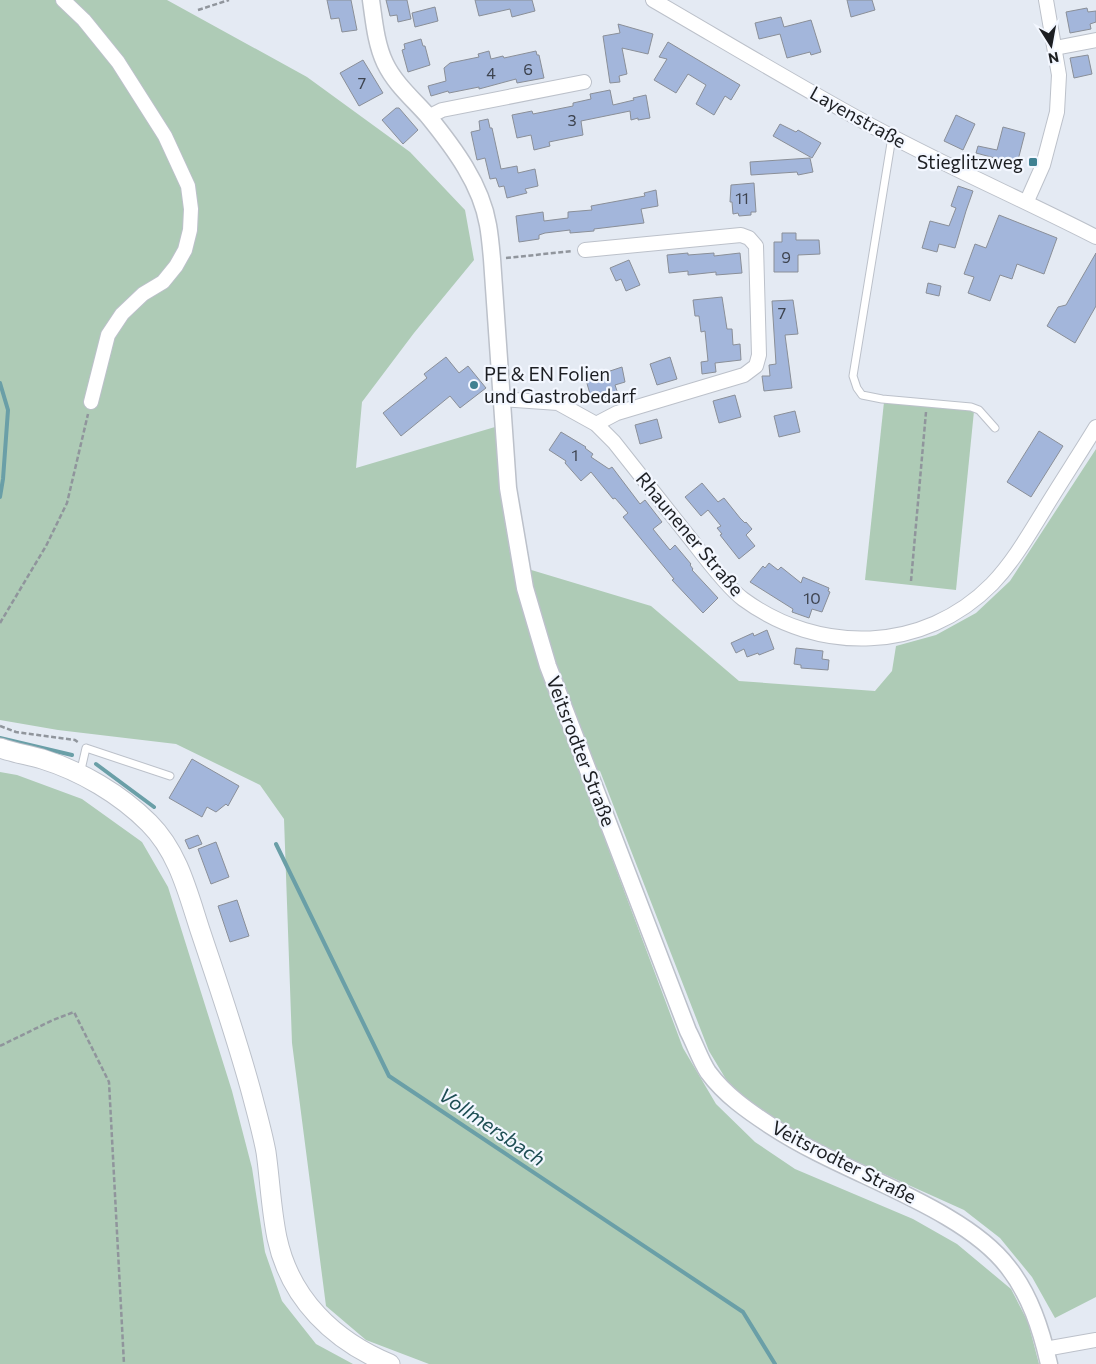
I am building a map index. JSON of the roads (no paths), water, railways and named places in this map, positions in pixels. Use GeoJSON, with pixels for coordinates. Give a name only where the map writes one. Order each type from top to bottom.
{"type":"FeatureCollection","features":[{"type":"Feature","properties":{"kind":"main road"},"geometry":{"type":"LineString","coordinates":[[0,748],[42,759],[80,774],[109,791],[149,822],[173,855],[184,880],[234,1032],[254,1104],[266,1151],[277,1238],[283,1259],[296,1287],[316,1314],[346,1341],[390,1364]]}},
{"type":"Feature","properties":{"kind":"street"},"geometry":{"type":"LineString","coordinates":[[63,0],[84,20],[118,62],[165,136],[188,186],[191,209],[190,230],[185,250],[176,266],[163,282],[143,294],[122,314],[108,335],[91,402]]}},
{"type":"Feature","properties":{"kind":"street","name":"Veitsrodter Straße"},"geometry":{"type":"LineString","coordinates":[[371,0],[375,27],[385,62],[399,85],[428,117],[465,166],[478,191],[488,224],[508,488],[525,588],[548,666],[688,1031],[708,1072],[738,1104],[789,1138],[928,1206],[962,1226],[990,1248],[1008,1266],[1021,1286],[1038,1323],[1047,1356]]}},
{"type":"Feature","properties":{"kind":"street","name":"Layenstraße"},"geometry":{"type":"LineString","coordinates":[[653,0],[892,137],[1096,237]]}},
{"type":"Feature","properties":{"kind":"street"},"geometry":{"type":"LineString","coordinates":[[1027,202],[1043,165],[1057,112],[1058,75],[1046,0]]}},
{"type":"Feature","properties":{"kind":"street"},"geometry":{"type":"LineString","coordinates":[[1055,48],[1096,40]]}},
{"type":"Feature","properties":{"kind":"street"},"geometry":{"type":"LineString","coordinates":[[428,117],[442,110],[584,82]]}},
{"type":"Feature","properties":{"kind":"street"},"geometry":{"type":"LineString","coordinates":[[585,250],[741,235],[749,238],[756,246],[759,355],[756,366],[744,375],[617,413],[596,424]]}},
{"type":"Feature","properties":{"kind":"street","name":"Rhaunener Straße"},"geometry":{"type":"LineString","coordinates":[[501,399],[558,404],[596,424],[614,442],[712,565],[742,598],[774,619],[809,632],[848,639],[889,637],[927,627],[958,611],[991,584],[1020,548],[1096,427]]}},
{"type":"Feature","properties":{"kind":"street"},"geometry":{"type":"LineString","coordinates":[[1047,1356],[1096,1340]]}},
{"type":"Feature","properties":{"kind":"lane"},"geometry":{"type":"LineString","coordinates":[[892,137],[853,376],[857,388],[862,395],[882,399],[971,407],[979,410],[995,428]]}},
{"type":"Feature","properties":{"kind":"lane"},"geometry":{"type":"LineString","coordinates":[[80,774],[86,748],[170,776]]}},
{"type":"Feature","properties":{"kind":"waterway","name":"Vollmersbach"},"geometry":{"type":"LineString","coordinates":[[0,383],[8,410],[0,497]]}},
{"type":"Feature","properties":{"kind":"waterway","name":"Vollmersbach"},"geometry":{"type":"LineString","coordinates":[[0,738],[72,755]]}},
{"type":"Feature","properties":{"kind":"waterway","name":"Vollmersbach"},"geometry":{"type":"LineString","coordinates":[[96,764],[154,807]]}},
{"type":"Feature","properties":{"kind":"waterway","name":"Vollmersbach"},"geometry":{"type":"LineString","coordinates":[[276,844],[389,1076],[743,1312],[775,1364]]}},
{"type":"Feature","properties":{"kind":"place","name":"Stieglitzweg"},"geometry":{"type":"Point","coordinates":[1033,162]}},
{"type":"Feature","properties":{"kind":"place","name":"PE & EN Folien und Gastrobedarf"},"geometry":{"type":"Point","coordinates":[474,385]}}]}
